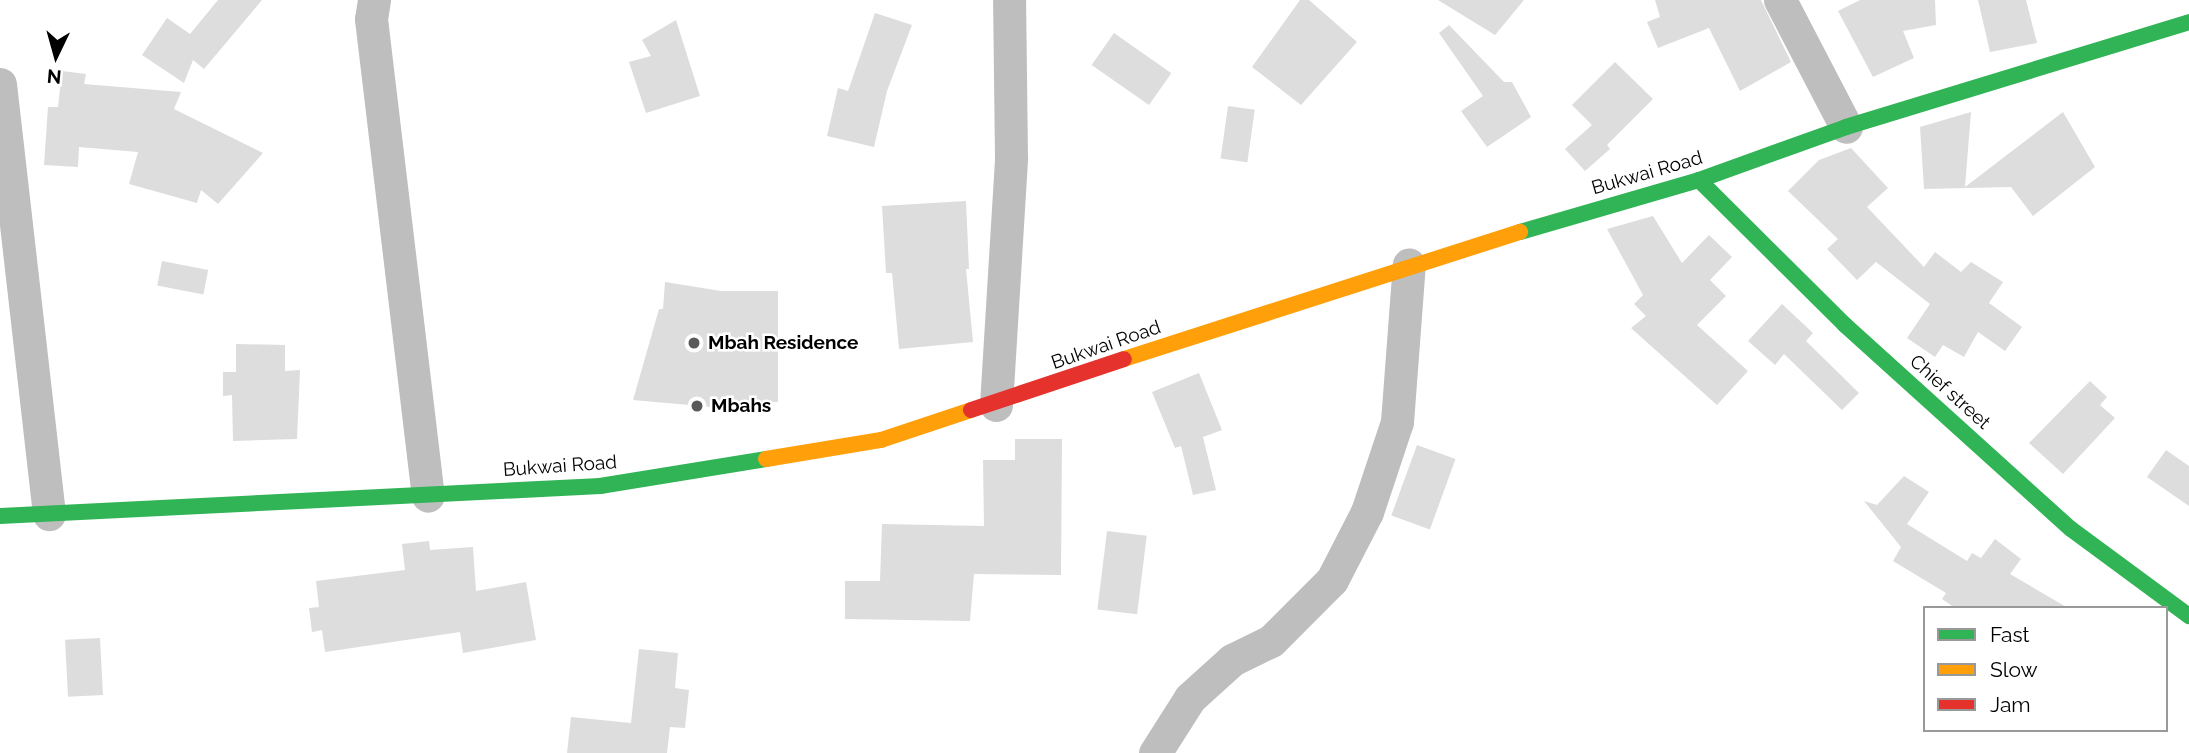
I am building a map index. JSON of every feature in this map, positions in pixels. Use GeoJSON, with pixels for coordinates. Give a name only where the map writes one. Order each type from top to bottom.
{"type":"FeatureCollection","features":[{"type":"Feature","properties":{"kind":"street"},"geometry":{"type":"LineString","coordinates":[[374,0],[371,19],[428,496]]}},
{"type":"Feature","properties":{"kind":"street"},"geometry":{"type":"LineString","coordinates":[[996,405],[1011,157],[1009,0]]}},
{"type":"Feature","properties":{"kind":"street"},"geometry":{"type":"LineString","coordinates":[[1780,0],[1846,127]]}},
{"type":"Feature","properties":{"kind":"street","name":"Bukwai Road"},"geometry":{"type":"LineString","coordinates":[[0,516],[600,486],[720,469],[881,440],[996,405],[1409,264],[1699,180],[1846,127],[2189,22]]}},
{"type":"Feature","properties":{"kind":"street"},"geometry":{"type":"LineString","coordinates":[[0,84],[49,514]]}},
{"type":"Feature","properties":{"kind":"street","name":"Chief street"},"geometry":{"type":"LineString","coordinates":[[1699,180],[1845,325],[2071,529],[2189,616]]}},
{"type":"Feature","properties":{"kind":"street"},"geometry":{"type":"LineString","coordinates":[[1155,753],[1190,698],[1231,660],[1271,641],[1332,580],[1367,512],[1397,422],[1409,264]]}},
{"type":"Feature","properties":{"kind":"building"},"geometry":{"type":"Polygon","coordinates":[[[218,0],[262,0],[204,69],[193,60],[184,83],[142,55],[167,18],[190,34],[218,0]]]}},
{"type":"Feature","properties":{"kind":"building"},"geometry":{"type":"Polygon","coordinates":[[[1300,0],[1309,0],[1357,42],[1301,105],[1252,67],[1300,0]]]}},
{"type":"Feature","properties":{"kind":"building"},"geometry":{"type":"Polygon","coordinates":[[[1438,0],[1524,0],[1495,35],[1438,0]]]}},
{"type":"Feature","properties":{"kind":"building"},"geometry":{"type":"Polygon","coordinates":[[[1655,0],[1761,0],[1791,62],[1740,91],[1709,28],[1658,48],[1647,22],[1660,17],[1655,0]]]}},
{"type":"Feature","properties":{"kind":"building"},"geometry":{"type":"Polygon","coordinates":[[[1860,0],[1935,0],[1936,25],[1903,31],[1914,58],[1873,77],[1838,11],[1860,0]]]}},
{"type":"Feature","properties":{"kind":"building"},"geometry":{"type":"Polygon","coordinates":[[[1978,0],[2026,0],[2037,43],[1990,52],[1978,0]]]}},
{"type":"Feature","properties":{"kind":"building"},"geometry":{"type":"Polygon","coordinates":[[[875,13],[912,25],[887,91],[874,147],[827,136],[838,88],[848,91],[875,13]]]}},
{"type":"Feature","properties":{"kind":"building"},"geometry":{"type":"Polygon","coordinates":[[[676,20],[700,96],[646,113],[629,62],[651,56],[642,40],[676,20]]]}},
{"type":"Feature","properties":{"kind":"building"},"geometry":{"type":"Polygon","coordinates":[[[1449,25],[1504,82],[1512,82],[1531,117],[1487,147],[1461,111],[1483,96],[1439,33],[1449,25]]]}},
{"type":"Feature","properties":{"kind":"building"},"geometry":{"type":"Polygon","coordinates":[[[1114,33],[1171,73],[1149,105],[1092,65],[1114,33]]]}},
{"type":"Feature","properties":{"kind":"building"},"geometry":{"type":"Polygon","coordinates":[[[1615,62],[1653,99],[1607,145],[1610,149],[1585,171],[1565,149],[1592,125],[1572,105],[1615,62]]]}},
{"type":"Feature","properties":{"kind":"building"},"geometry":{"type":"Polygon","coordinates":[[[62,71],[86,74],[84,84],[181,92],[174,109],[263,153],[218,204],[201,190],[197,203],[129,184],[138,152],[79,147],[78,167],[44,165],[48,107],[58,107],[62,71]]]}},
{"type":"Feature","properties":{"kind":"building"},"geometry":{"type":"Polygon","coordinates":[[[1228,106],[1255,110],[1247,162],[1221,158],[1228,106]]]}},
{"type":"Feature","properties":{"kind":"building"},"geometry":{"type":"Polygon","coordinates":[[[1971,112],[1965,187],[2063,112],[2095,167],[2033,216],[2011,187],[1924,189],[1920,127],[1971,112]]]}},
{"type":"Feature","properties":{"kind":"building"},"geometry":{"type":"Polygon","coordinates":[[[1851,148],[1888,188],[1867,207],[1924,267],[1935,252],[1961,272],[1971,262],[2003,282],[1989,303],[2022,327],[2005,351],[1978,332],[1964,357],[1943,345],[1935,357],[1907,338],[1930,304],[1876,262],[1857,280],[1827,249],[1838,239],[1788,191],[1819,160],[1851,148]]]}},
{"type":"Feature","properties":{"kind":"building"},"geometry":{"type":"Polygon","coordinates":[[[966,201],[969,269],[966,269],[973,342],[899,349],[892,273],[886,273],[882,206],[966,201]]]}},
{"type":"Feature","properties":{"kind":"building"},"geometry":{"type":"Polygon","coordinates":[[[1653,216],[1682,263],[1709,235],[1732,257],[1710,280],[1726,296],[1697,325],[1748,371],[1717,405],[1631,328],[1646,316],[1634,304],[1643,295],[1607,229],[1653,216]]]}},
{"type":"Feature","properties":{"kind":"building"},"geometry":{"type":"Polygon","coordinates":[[[162,261],[208,270],[203,295],[157,286],[162,261]]]}},
{"type":"Feature","properties":{"kind":"building"},"geometry":{"type":"Polygon","coordinates":[[[665,282],[721,291],[778,291],[778,402],[723,402],[723,408],[633,400],[659,309],[663,309],[665,282]]]}},
{"type":"Feature","properties":{"kind":"building"},"geometry":{"type":"Polygon","coordinates":[[[1782,304],[1813,333],[1806,341],[1859,393],[1842,410],[1784,354],[1775,365],[1748,341],[1782,304]]]}},
{"type":"Feature","properties":{"kind":"building"},"geometry":{"type":"Polygon","coordinates":[[[236,344],[285,345],[285,371],[300,370],[297,439],[233,441],[232,395],[223,396],[223,372],[236,372],[236,344]]]}},
{"type":"Feature","properties":{"kind":"building"},"geometry":{"type":"Polygon","coordinates":[[[1199,373],[1222,430],[1203,437],[1216,490],[1193,495],[1181,446],[1175,448],[1152,392],[1199,373]]]}},
{"type":"Feature","properties":{"kind":"building"},"geometry":{"type":"Polygon","coordinates":[[[2090,381],[2107,397],[2100,405],[2115,418],[2063,474],[2029,443],[2090,381]]]}},
{"type":"Feature","properties":{"kind":"building"},"geometry":{"type":"Polygon","coordinates":[[[1015,439],[1062,439],[1061,575],[974,574],[970,621],[845,619],[845,581],[880,581],[882,524],[984,526],[983,460],[1015,460],[1015,439]]]}},
{"type":"Feature","properties":{"kind":"building"},"geometry":{"type":"Polygon","coordinates":[[[1417,445],[1456,459],[1430,529],[1391,515],[1417,445]]]}},
{"type":"Feature","properties":{"kind":"building"},"geometry":{"type":"Polygon","coordinates":[[[2166,450],[2189,466],[2189,506],[2147,477],[2166,450]]]}},
{"type":"Feature","properties":{"kind":"building"},"geometry":{"type":"Polygon","coordinates":[[[1904,476],[1929,492],[1907,524],[1967,561],[1972,553],[1981,558],[1995,539],[2021,559],[2010,574],[2065,606],[1952,606],[1942,599],[1946,593],[1893,561],[1901,547],[1864,501],[1877,505],[1904,476]]]}},
{"type":"Feature","properties":{"kind":"building"},"geometry":{"type":"Polygon","coordinates":[[[1107,531],[1147,536],[1137,614],[1097,609],[1107,531]]]}},
{"type":"Feature","properties":{"kind":"building"},"geometry":{"type":"Polygon","coordinates":[[[429,541],[430,550],[473,547],[476,591],[526,582],[536,640],[463,653],[460,632],[325,652],[322,630],[312,632],[309,608],[319,607],[316,581],[405,570],[402,544],[429,541]]]}},
{"type":"Feature","properties":{"kind":"building"},"geometry":{"type":"Polygon","coordinates":[[[100,638],[103,695],[68,697],[65,640],[100,638]]]}},
{"type":"Feature","properties":{"kind":"building"},"geometry":{"type":"Polygon","coordinates":[[[639,649],[678,653],[675,688],[689,690],[685,728],[670,727],[667,753],[567,753],[571,717],[631,723],[639,649]]]}},
{"type":"Feature","properties":{"kind":"traffic: fast"},"geometry":{"type":"LineString","coordinates":[[1520,232],[1699,180],[1846,127],[2189,22]]}},
{"type":"Feature","properties":{"kind":"traffic: fast"},"geometry":{"type":"LineString","coordinates":[[1699,180],[1845,325],[2071,529],[2189,616]]}},
{"type":"Feature","properties":{"kind":"traffic: fast"},"geometry":{"type":"LineString","coordinates":[[0,516],[600,486],[766,459]]}},
{"type":"Feature","properties":{"kind":"traffic: slow"},"geometry":{"type":"LineString","coordinates":[[1124,359],[1520,232]]}},
{"type":"Feature","properties":{"kind":"traffic: slow"},"geometry":{"type":"LineString","coordinates":[[766,459],[881,440],[971,410]]}},
{"type":"Feature","properties":{"kind":"traffic: jam"},"geometry":{"type":"LineString","coordinates":[[971,410],[1124,359]]}},
{"type":"Feature","properties":{"kind":"place","name":"Mbah Residence"},"geometry":{"type":"Point","coordinates":[694,343]}},
{"type":"Feature","properties":{"kind":"place","name":"Mbahs"},"geometry":{"type":"Point","coordinates":[697,406]}}]}
